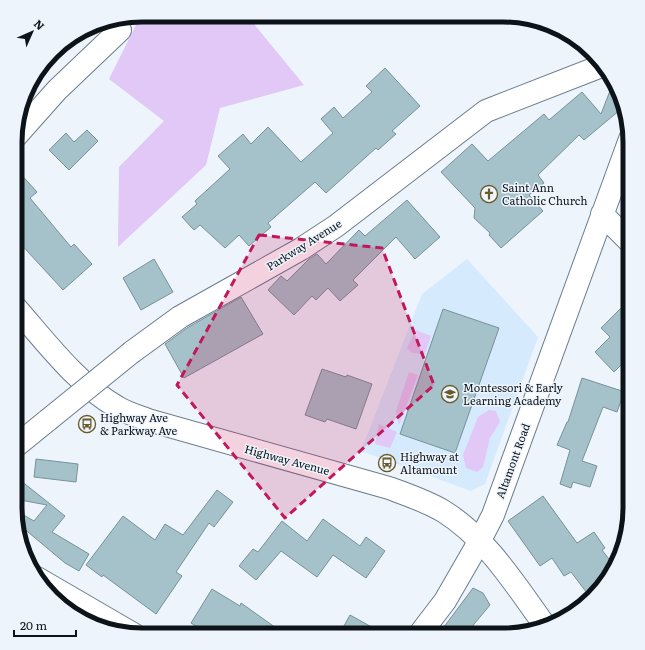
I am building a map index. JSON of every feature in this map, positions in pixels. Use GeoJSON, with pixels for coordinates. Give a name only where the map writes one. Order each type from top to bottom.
{"type":"FeatureCollection","features":[{"type":"Feature","properties":{"kind":"street"},"geometry":{"type":"LineString","coordinates":[[23,127],[57,90],[120,30]]}},
{"type":"Feature","properties":{"kind":"street","name":"Parkway Avenue"},"geometry":{"type":"LineString","coordinates":[[22,441],[132,352],[180,317],[302,249],[336,226],[486,111],[597,68]]}},
{"type":"Feature","properties":{"kind":"street","name":"Altamont Road"},"geometry":{"type":"LineString","coordinates":[[424,628],[445,601],[480,542],[497,505],[623,158]]}},
{"type":"Feature","properties":{"kind":"street"},"geometry":{"type":"LineString","coordinates":[[602,214],[623,235]]}},
{"type":"Feature","properties":{"kind":"street","name":"Highway Avenue"},"geometry":{"type":"LineString","coordinates":[[22,315],[67,366],[103,398],[117,408],[148,420],[382,486],[410,496],[442,511],[462,524],[502,566],[542,621]]}},
{"type":"Feature","properties":{"kind":"street"},"geometry":{"type":"LineString","coordinates":[[52,586],[120,626]]}},
{"type":"Feature","properties":{"kind":"highlighted area"},"geometry":{"type":"Polygon","coordinates":[[[259,235],[382,248],[434,385],[285,518],[177,385],[259,235]]]}},
{"type":"Feature","properties":{"kind":"shaded area"},"geometry":{"type":"Polygon","coordinates":[[[137,22],[252,22],[304,85],[220,108],[206,165],[118,247],[119,167],[164,121],[109,79],[137,22]]]}},
{"type":"Feature","properties":{"kind":"shaded area","name":"Montessori & Early Learning Academy"},"geometry":{"type":"Polygon","coordinates":[[[467,259],[538,337],[485,484],[471,491],[361,451],[422,294],[467,259]]]}},
{"type":"Feature","properties":{"kind":"shaded area"},"geometry":{"type":"Polygon","coordinates":[[[416,330],[431,336],[425,354],[412,353],[407,348],[416,330]]]}},
{"type":"Feature","properties":{"kind":"shaded area"},"geometry":{"type":"Polygon","coordinates":[[[409,372],[418,375],[399,425],[396,411],[409,372]]]}},
{"type":"Feature","properties":{"kind":"shaded area"},"geometry":{"type":"Polygon","coordinates":[[[489,410],[496,411],[500,422],[490,438],[483,467],[477,472],[466,468],[463,455],[478,417],[489,410]]]}},
{"type":"Feature","properties":{"kind":"shaded area"},"geometry":{"type":"Polygon","coordinates":[[[379,424],[397,432],[390,448],[375,444],[379,424]]]}},
{"type":"Feature","properties":{"kind":"building"},"geometry":{"type":"Polygon","coordinates":[[[385,68],[420,106],[392,131],[396,134],[378,150],[376,148],[326,193],[315,182],[268,223],[271,227],[249,246],[239,235],[225,248],[200,225],[194,230],[182,217],[197,204],[195,201],[230,169],[218,156],[243,134],[251,144],[268,127],[301,162],[333,133],[321,119],[334,107],[343,118],[372,92],[366,86],[385,68]]]}},
{"type":"Feature","properties":{"kind":"building"},"geometry":{"type":"Polygon","coordinates":[[[611,89],[619,111],[584,140],[579,135],[538,175],[544,183],[529,195],[543,211],[501,248],[489,235],[490,233],[474,218],[475,208],[441,172],[472,144],[488,161],[544,114],[549,120],[582,92],[601,114],[611,89]]]}},
{"type":"Feature","properties":{"kind":"building"},"geometry":{"type":"Polygon","coordinates":[[[87,130],[98,141],[69,170],[49,150],[66,133],[74,142],[87,130]]]}},
{"type":"Feature","properties":{"kind":"building"},"geometry":{"type":"Polygon","coordinates":[[[22,176],[37,192],[30,198],[71,247],[74,244],[92,264],[63,290],[22,245],[22,176]]]}},
{"type":"Feature","properties":{"kind":"building"},"geometry":{"type":"Polygon","coordinates":[[[407,200],[440,237],[415,259],[396,237],[353,280],[358,285],[340,301],[328,288],[316,300],[312,296],[294,315],[268,290],[281,276],[287,281],[309,259],[317,254],[326,264],[359,230],[365,236],[407,200]]]}},
{"type":"Feature","properties":{"kind":"building"},"geometry":{"type":"Polygon","coordinates":[[[154,259],[173,292],[141,310],[123,278],[154,259]]]}},
{"type":"Feature","properties":{"kind":"building"},"geometry":{"type":"Polygon","coordinates":[[[241,297],[263,334],[184,378],[165,344],[187,328],[241,297]]]}},
{"type":"Feature","properties":{"kind":"building"},"geometry":{"type":"Polygon","coordinates":[[[623,306],[623,363],[614,372],[595,352],[610,337],[601,328],[623,306]]]}},
{"type":"Feature","properties":{"kind":"building"},"geometry":{"type":"Polygon","coordinates":[[[443,309],[499,328],[455,453],[400,434],[443,309]]]}},
{"type":"Feature","properties":{"kind":"building"},"geometry":{"type":"Polygon","coordinates":[[[322,369],[346,377],[347,375],[372,384],[356,429],[327,419],[325,422],[305,415],[322,369]]]}},
{"type":"Feature","properties":{"kind":"building"},"geometry":{"type":"Polygon","coordinates":[[[582,378],[622,391],[622,398],[617,412],[603,407],[582,461],[597,466],[590,487],[573,482],[571,488],[560,484],[570,450],[557,445],[568,422],[582,378]]]}},
{"type":"Feature","properties":{"kind":"building"},"geometry":{"type":"Polygon","coordinates":[[[36,459],[78,464],[76,482],[34,477],[36,459]]]}},
{"type":"Feature","properties":{"kind":"building"},"geometry":{"type":"Polygon","coordinates":[[[22,482],[65,516],[52,532],[89,554],[79,571],[65,563],[24,528],[22,514],[34,521],[47,505],[22,500],[22,482]]]}},
{"type":"Feature","properties":{"kind":"building"},"geometry":{"type":"Polygon","coordinates":[[[217,490],[233,502],[214,527],[209,523],[176,572],[182,576],[156,614],[103,575],[102,577],[86,565],[123,516],[155,540],[165,524],[183,535],[217,490]]]}},
{"type":"Feature","properties":{"kind":"building"},"geometry":{"type":"Polygon","coordinates":[[[543,496],[577,543],[594,532],[605,548],[602,550],[611,561],[603,575],[587,594],[571,572],[564,576],[552,558],[540,566],[508,521],[543,496]]]}},
{"type":"Feature","properties":{"kind":"building"},"geometry":{"type":"Polygon","coordinates":[[[323,519],[360,546],[366,537],[385,551],[366,578],[333,555],[317,577],[281,551],[256,580],[239,566],[253,549],[258,552],[282,521],[307,541],[323,519]]]}},
{"type":"Feature","properties":{"kind":"building"},"geometry":{"type":"Polygon","coordinates":[[[473,588],[483,593],[490,605],[471,628],[443,628],[473,588]]]}},
{"type":"Feature","properties":{"kind":"building"},"geometry":{"type":"Polygon","coordinates":[[[212,589],[240,606],[241,603],[276,628],[199,628],[191,623],[212,589]]]}},
{"type":"Feature","properties":{"kind":"building"},"geometry":{"type":"Polygon","coordinates":[[[350,615],[373,628],[343,628],[350,615]]]}},
{"type":"Feature","properties":{"kind":"place","name":"Saint Ann Catholic Church"},"geometry":{"type":"Point","coordinates":[489,194]}},
{"type":"Feature","properties":{"kind":"place","name":"Montessori & Early Learning Academy"},"geometry":{"type":"Point","coordinates":[450,394]}},
{"type":"Feature","properties":{"kind":"place","name":"Highway Ave & Parkway Ave"},"geometry":{"type":"Point","coordinates":[87,424]}},
{"type":"Feature","properties":{"kind":"place","name":"Highway at Altamount"},"geometry":{"type":"Point","coordinates":[387,463]}}]}
